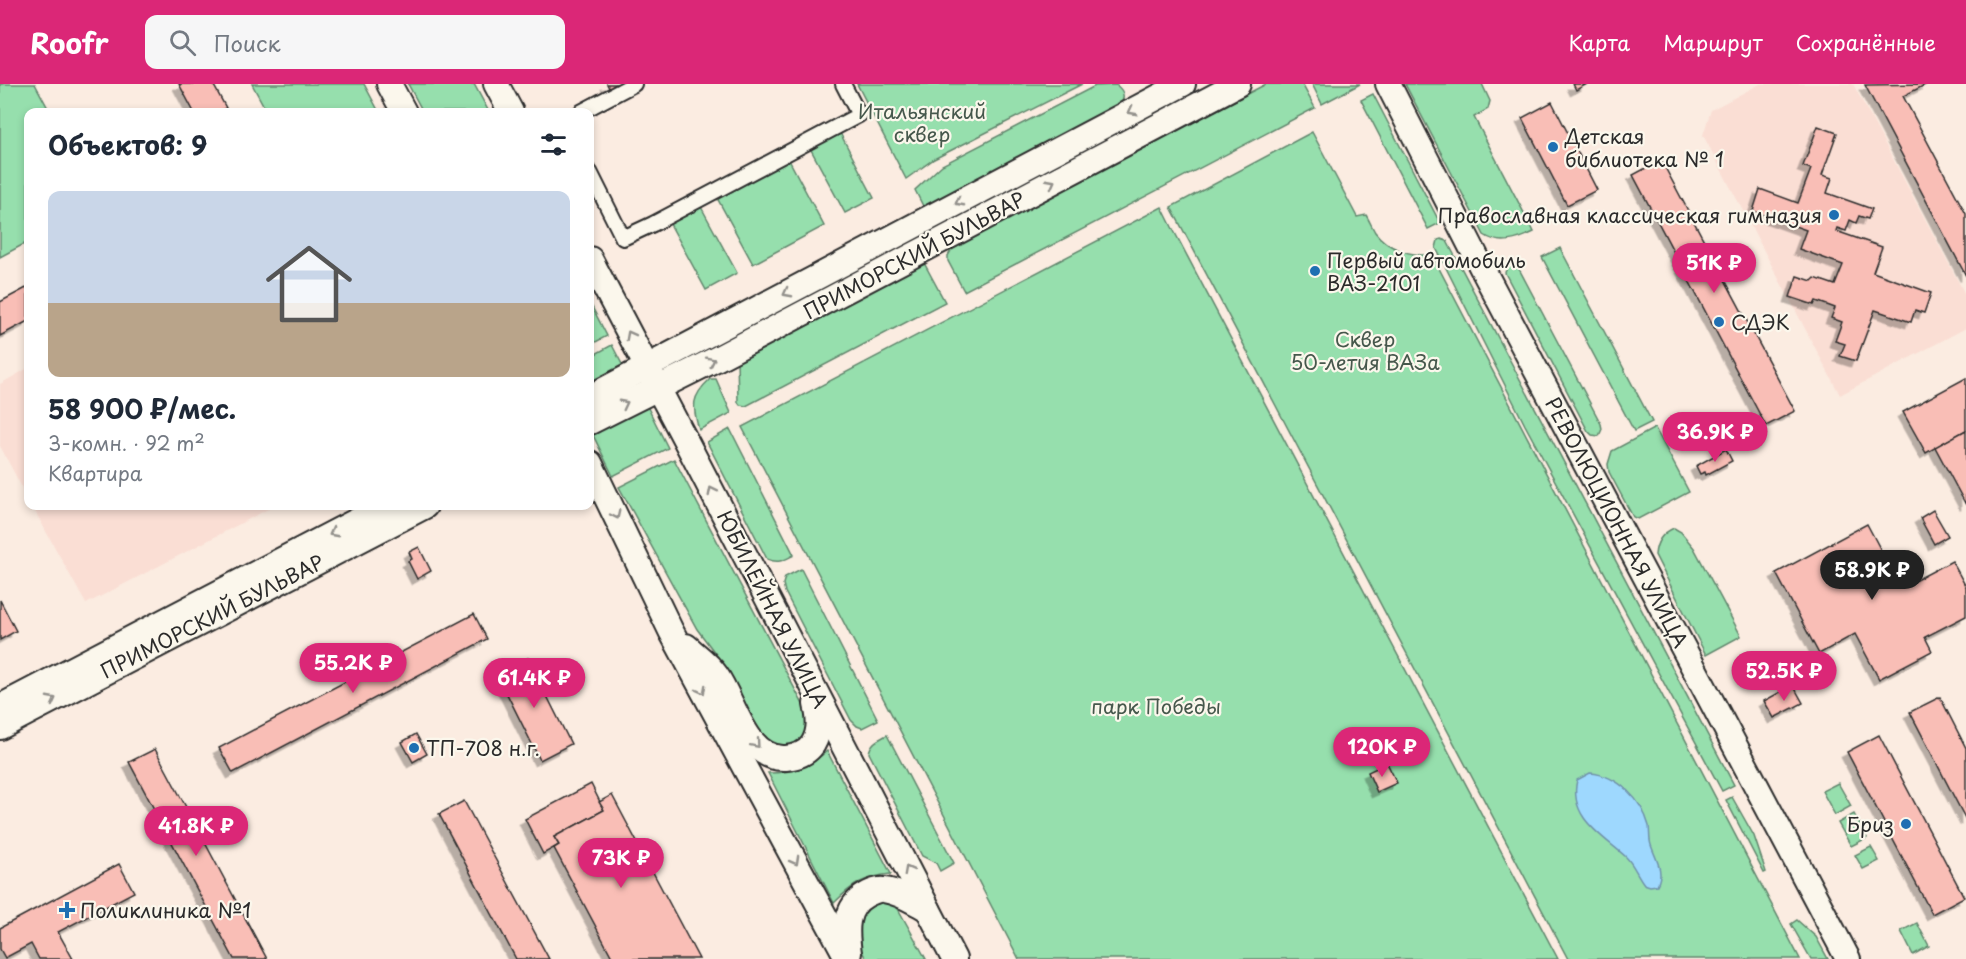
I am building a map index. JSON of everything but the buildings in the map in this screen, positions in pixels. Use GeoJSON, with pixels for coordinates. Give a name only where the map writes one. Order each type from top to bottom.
{"type":"FeatureCollection","features":[{"type":"Feature","properties":{"kind":"main road"},"geometry":{"type":"LineString","coordinates":[[389,84],[402,108]]}},
{"type":"Feature","properties":{"kind":"main road"},"geometry":{"type":"LineString","coordinates":[[496,84],[509,108]]}},
{"type":"Feature","properties":{"kind":"main road"},"geometry":{"type":"LineString","coordinates":[[594,396],[653,377],[1183,84]]}},
{"type":"Feature","properties":{"kind":"main road","name":"ПРИМОРСКИЙ БУЛЬВАР"},"geometry":{"type":"LineString","coordinates":[[594,419],[653,377],[718,358],[1238,84]]}},
{"type":"Feature","properties":{"kind":"main road","name":"РЕВОЛЮЦИОННАЯ УЛИЦА"},"geometry":{"type":"LineString","coordinates":[[1388,84],[1482,268],[1848,959]]}},
{"type":"Feature","properties":{"kind":"main road","name":"ЮБИЛЕЙНАЯ УЛИЦА"},"geometry":{"type":"LineString","coordinates":[[594,266],[954,959]]}},
{"type":"Feature","properties":{"kind":"main road"},"geometry":{"type":"LineString","coordinates":[[594,471],[671,632],[849,959]]}},
{"type":"Feature","properties":{"kind":"main road"},"geometry":{"type":"LineString","coordinates":[[0,707],[377,510]]}},
{"type":"Feature","properties":{"kind":"main road","name":"ПРИМОРСКИЙ БУЛЬВАР"},"geometry":{"type":"LineString","coordinates":[[0,727],[417,510]]}},
{"type":"Feature","properties":{"kind":"main road"},"geometry":{"type":"LineString","coordinates":[[671,632],[716,674],[753,744],[766,755],[795,758],[809,750],[819,734],[819,717],[811,684]]}},
{"type":"Feature","properties":{"kind":"main road"},"geometry":{"type":"LineString","coordinates":[[849,959],[846,935],[848,917],[854,905],[863,896],[873,891],[883,890],[901,895],[928,909]]}},
{"type":"Feature","properties":{"kind":"street"},"geometry":{"type":"LineString","coordinates":[[589,108],[634,84]]}},
{"type":"Feature","properties":{"kind":"street"},"geometry":{"type":"LineString","coordinates":[[594,180],[623,238],[859,115],[843,84]]}},
{"type":"Feature","properties":{"kind":"shaded area","name":"Православная классическая гимназия"},"geometry":{"type":"Polygon","coordinates":[[[1760,84],[1853,84],[1966,296],[1966,328],[1840,395],[1703,135],[1711,110],[1760,84]]]}},
{"type":"Feature","properties":{"kind":"shaded area"},"geometry":{"type":"Polygon","coordinates":[[[24,370],[24,491],[0,446],[0,384],[24,370]]]}},
{"type":"Feature","properties":{"kind":"shaded area"},"geometry":{"type":"Polygon","coordinates":[[[34,510],[266,510],[86,604],[34,510]]]}},
{"type":"Feature","properties":{"kind":"green space"},"geometry":{"type":"Polygon","coordinates":[[[0,84],[35,84],[48,108],[24,108],[24,244],[0,257],[0,84]]]}},
{"type":"Feature","properties":{"kind":"green space"},"geometry":{"type":"Polygon","coordinates":[[[252,84],[364,84],[377,108],[265,108],[252,84]]]}},
{"type":"Feature","properties":{"kind":"green space"},"geometry":{"type":"Polygon","coordinates":[[[408,84],[474,84],[487,108],[421,108],[408,84]]]}},
{"type":"Feature","properties":{"kind":"green space","name":"Итальянский сквер"},"geometry":{"type":"Polygon","coordinates":[[[857,84],[1082,84],[934,159],[906,179],[857,84]]]}},
{"type":"Feature","properties":{"kind":"green space"},"geometry":{"type":"Polygon","coordinates":[[[1266,84],[1302,84],[1315,108],[964,291],[948,261],[953,247],[1266,84]]]}},
{"type":"Feature","properties":{"kind":"green space"},"geometry":{"type":"Polygon","coordinates":[[[1312,84],[1360,84],[1322,104],[1312,84]]]}},
{"type":"Feature","properties":{"kind":"green space"},"geometry":{"type":"Polygon","coordinates":[[[1405,84],[1482,84],[1490,101],[1488,109],[1474,117],[1534,232],[1509,241],[1496,240],[1484,235],[1405,84]]]}},
{"type":"Feature","properties":{"kind":"green space"},"geometry":{"type":"Polygon","coordinates":[[[1116,85],[1122,90],[1123,96],[1117,108],[924,208],[915,190],[942,165],[1095,86],[1116,85]]]}},
{"type":"Feature","properties":{"kind":"green space"},"geometry":{"type":"Polygon","coordinates":[[[1373,94],[1440,223],[1428,229],[1361,100],[1373,94]]]}},
{"type":"Feature","properties":{"kind":"green space"},"geometry":{"type":"Polygon","coordinates":[[[839,131],[874,198],[845,213],[809,146],[839,131]]]}},
{"type":"Feature","properties":{"kind":"green space","name":"Сквер 50-летия ВАЗа"},"geometry":{"type":"Polygon","coordinates":[[[1312,132],[1357,217],[1366,215],[1380,238],[1393,247],[1409,253],[1432,255],[1800,959],[1568,959],[1171,207],[1312,132]]]}},
{"type":"Feature","properties":{"kind":"green space"},"geometry":{"type":"Polygon","coordinates":[[[788,158],[824,226],[753,264],[716,196],[788,158]]]}},
{"type":"Feature","properties":{"kind":"green space"},"geometry":{"type":"Polygon","coordinates":[[[700,205],[737,273],[706,290],[669,222],[700,205]]]}},
{"type":"Feature","properties":{"kind":"green space","name":"парк Победы"},"geometry":{"type":"Polygon","coordinates":[[[1162,207],[1558,959],[1019,959],[742,427],[1162,207]]]}},
{"type":"Feature","properties":{"kind":"green space"},"geometry":{"type":"Polygon","coordinates":[[[1438,240],[1447,241],[1734,785],[1722,791],[1525,425],[1436,248],[1438,240]]]}},
{"type":"Feature","properties":{"kind":"green space"},"geometry":{"type":"Polygon","coordinates":[[[1560,248],[1652,422],[1634,431],[1542,257],[1560,248]]]}},
{"type":"Feature","properties":{"kind":"green space"},"geometry":{"type":"Polygon","coordinates":[[[923,261],[945,302],[746,406],[740,405],[738,402],[737,358],[923,261]]]}},
{"type":"Feature","properties":{"kind":"green space"},"geometry":{"type":"Polygon","coordinates":[[[1511,264],[1518,267],[1601,424],[1602,429],[1599,436],[1592,435],[1588,431],[1505,273],[1507,266],[1511,264]]]}},
{"type":"Feature","properties":{"kind":"green space"},"geometry":{"type":"Polygon","coordinates":[[[594,311],[607,336],[594,343],[594,311]]]}},
{"type":"Feature","properties":{"kind":"green space"},"geometry":{"type":"Polygon","coordinates":[[[612,345],[625,370],[594,387],[594,355],[612,345]]]}},
{"type":"Feature","properties":{"kind":"green space"},"geometry":{"type":"Polygon","coordinates":[[[710,379],[716,379],[731,413],[699,430],[694,408],[696,397],[710,379]]]}},
{"type":"Feature","properties":{"kind":"green space"},"geometry":{"type":"Polygon","coordinates":[[[644,400],[668,448],[613,476],[594,437],[594,427],[644,400]]]}},
{"type":"Feature","properties":{"kind":"green space"},"geometry":{"type":"Polygon","coordinates":[[[1655,428],[1689,492],[1638,519],[1633,517],[1609,472],[1608,464],[1612,451],[1655,428]]]}},
{"type":"Feature","properties":{"kind":"green space"},"geometry":{"type":"Polygon","coordinates":[[[730,429],[794,555],[784,560],[767,559],[707,442],[730,429]]]}},
{"type":"Feature","properties":{"kind":"green space"},"geometry":{"type":"Polygon","coordinates":[[[674,459],[809,716],[804,735],[794,744],[780,749],[764,741],[718,657],[697,629],[619,487],[674,459]]]}},
{"type":"Feature","properties":{"kind":"green space"},"geometry":{"type":"Polygon","coordinates":[[[1674,528],[1681,532],[1694,548],[1741,636],[1706,655],[1655,555],[1660,538],[1674,528]]]}},
{"type":"Feature","properties":{"kind":"green space"},"geometry":{"type":"Polygon","coordinates":[[[801,569],[878,720],[862,728],[851,720],[785,592],[783,584],[785,577],[801,569]]]}},
{"type":"Feature","properties":{"kind":"green space"},"geometry":{"type":"Polygon","coordinates":[[[887,735],[954,863],[940,871],[936,863],[922,856],[869,753],[873,744],[887,735]]]}},
{"type":"Feature","properties":{"kind":"green space"},"geometry":{"type":"Polygon","coordinates":[[[827,751],[891,874],[860,882],[834,903],[768,773],[800,768],[813,762],[827,751]]]}},
{"type":"Feature","properties":{"kind":"green space"},"geometry":{"type":"Polygon","coordinates":[[[1838,783],[1851,806],[1835,815],[1822,791],[1838,783]]]}},
{"type":"Feature","properties":{"kind":"green space"},"geometry":{"type":"Polygon","coordinates":[[[1732,797],[1754,836],[1766,872],[1764,873],[1726,800],[1732,797]]]}},
{"type":"Feature","properties":{"kind":"green space"},"geometry":{"type":"Polygon","coordinates":[[[1854,814],[1867,838],[1851,846],[1838,823],[1854,814]]]}},
{"type":"Feature","properties":{"kind":"green space"},"geometry":{"type":"Polygon","coordinates":[[[1871,847],[1879,861],[1863,869],[1855,855],[1871,847]]]}},
{"type":"Feature","properties":{"kind":"green space"},"geometry":{"type":"Polygon","coordinates":[[[878,901],[892,903],[897,907],[926,959],[866,959],[858,943],[860,910],[878,901]]]}},
{"type":"Feature","properties":{"kind":"green space"},"geometry":{"type":"Polygon","coordinates":[[[1797,920],[1816,937],[1828,959],[1811,959],[1791,924],[1797,920]]]}},
{"type":"Feature","properties":{"kind":"green space"},"geometry":{"type":"Polygon","coordinates":[[[1917,923],[1929,946],[1913,955],[1901,931],[1917,923]]]}},
{"type":"Feature","properties":{"kind":"water"},"geometry":{"type":"Polygon","coordinates":[[[1590,773],[1610,778],[1619,784],[1635,798],[1641,807],[1646,816],[1650,843],[1660,870],[1657,885],[1644,884],[1629,860],[1582,816],[1576,793],[1577,780],[1590,773]]]}},
{"type":"Feature","properties":{"kind":"place","name":"Детская библиотека № 1"},"geometry":{"type":"Point","coordinates":[1553,147]}},
{"type":"Feature","properties":{"kind":"place","name":"Православная классическая гимназия"},"geometry":{"type":"Point","coordinates":[1834,215]}},
{"type":"Feature","properties":{"kind":"place","name":"Первый автомобиль ВАЗ-2101"},"geometry":{"type":"Point","coordinates":[1315,271]}},
{"type":"Feature","properties":{"kind":"place","name":"СДЭК"},"geometry":{"type":"Point","coordinates":[1719,322]}},
{"type":"Feature","properties":{"kind":"place","name":"ТП-708 н.г."},"geometry":{"type":"Point","coordinates":[414,748]}},
{"type":"Feature","properties":{"kind":"place","name":"Бриз"},"geometry":{"type":"Point","coordinates":[1906,824]}},
{"type":"Feature","properties":{"kind":"place","name":"Поликлиника №1"},"geometry":{"type":"Point","coordinates":[67,910]}}]}
